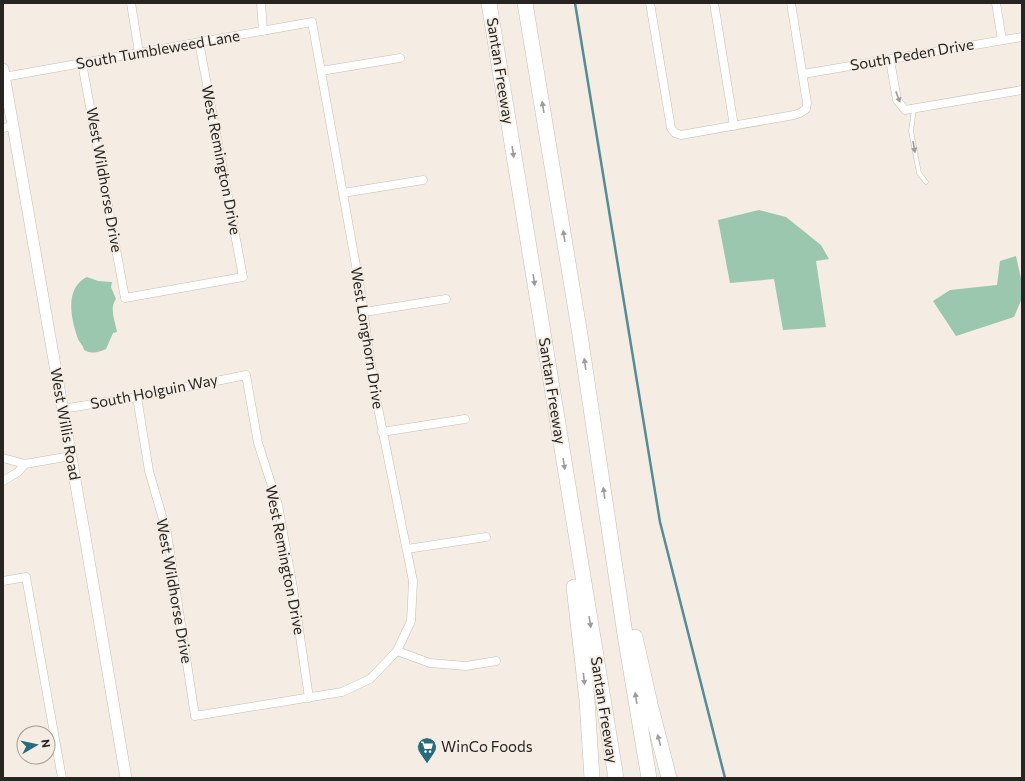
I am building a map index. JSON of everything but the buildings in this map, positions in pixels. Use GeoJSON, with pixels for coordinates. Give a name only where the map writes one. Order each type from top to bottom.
{"type":"FeatureCollection","features":[{"type":"Feature","properties":{"kind":"highway","name":"Santan Freeway"},"geometry":{"type":"LineString","coordinates":[[489,3],[616,778]]}},
{"type":"Feature","properties":{"kind":"highway"},"geometry":{"type":"LineString","coordinates":[[525,3],[580,335],[649,778]]}},
{"type":"Feature","properties":{"kind":"highway"},"geometry":{"type":"LineString","coordinates":[[570,500],[571,556],[587,700],[592,778]]}},
{"type":"Feature","properties":{"kind":"highway"},"geometry":{"type":"LineString","coordinates":[[610,531],[650,704],[669,778]]}},
{"type":"Feature","properties":{"kind":"street"},"geometry":{"type":"LineString","coordinates":[[131,3],[139,53]]}},
{"type":"Feature","properties":{"kind":"street"},"geometry":{"type":"LineString","coordinates":[[261,3],[263,31]]}},
{"type":"Feature","properties":{"kind":"street"},"geometry":{"type":"LineString","coordinates":[[650,3],[671,128],[677,134],[681,135],[794,116],[806,109],[808,103],[791,3]]}},
{"type":"Feature","properties":{"kind":"street"},"geometry":{"type":"LineString","coordinates":[[714,3],[734,126]]}},
{"type":"Feature","properties":{"kind":"street"},"geometry":{"type":"LineString","coordinates":[[996,3],[1002,40]]}},
{"type":"Feature","properties":{"kind":"street","name":"South Tumbleweed Lane"},"geometry":{"type":"LineString","coordinates":[[4,73],[82,63],[312,22]]}},
{"type":"Feature","properties":{"kind":"street","name":"West Longhorn Drive"},"geometry":{"type":"LineString","coordinates":[[195,716],[342,692],[370,679],[397,651],[411,621],[413,581],[382,432],[364,312],[312,22]]}},
{"type":"Feature","properties":{"kind":"street","name":"South Peden Drive"},"geometry":{"type":"LineString","coordinates":[[803,74],[1022,36]]}},
{"type":"Feature","properties":{"kind":"street","name":"West Remington Drive"},"geometry":{"type":"LineString","coordinates":[[125,298],[242,277],[199,42]]}},
{"type":"Feature","properties":{"kind":"street"},"geometry":{"type":"LineString","coordinates":[[321,71],[400,58]]}},
{"type":"Feature","properties":{"kind":"street"},"geometry":{"type":"LineString","coordinates":[[890,60],[897,100],[909,109],[1022,90]]}},
{"type":"Feature","properties":{"kind":"street","name":"West Wildhorse Drive"},"geometry":{"type":"LineString","coordinates":[[82,63],[125,298]]}},
{"type":"Feature","properties":{"kind":"street","name":"West Willis Road"},"geometry":{"type":"LineString","coordinates":[[4,73],[8,127],[71,456],[126,778]]}},
{"type":"Feature","properties":{"kind":"street"},"geometry":{"type":"LineString","coordinates":[[343,193],[423,180]]}},
{"type":"Feature","properties":{"kind":"street"},"geometry":{"type":"LineString","coordinates":[[364,312],[446,299]]}},
{"type":"Feature","properties":{"kind":"street","name":"West Remington Drive"},"geometry":{"type":"LineString","coordinates":[[246,375],[258,443],[278,505],[293,588],[309,698]]}},
{"type":"Feature","properties":{"kind":"street","name":"South Holguin Way"},"geometry":{"type":"LineString","coordinates":[[62,409],[137,397],[246,375]]}},
{"type":"Feature","properties":{"kind":"street","name":"West Wildhorse Drive"},"geometry":{"type":"LineString","coordinates":[[137,397],[149,471],[167,533],[195,716]]}},
{"type":"Feature","properties":{"kind":"street"},"geometry":{"type":"LineString","coordinates":[[382,432],[465,419]]}},
{"type":"Feature","properties":{"kind":"street"},"geometry":{"type":"LineString","coordinates":[[3,458],[25,464],[71,456]]}},
{"type":"Feature","properties":{"kind":"street"},"geometry":{"type":"LineString","coordinates":[[3,482],[18,472],[25,464]]}},
{"type":"Feature","properties":{"kind":"street"},"geometry":{"type":"LineString","coordinates":[[407,549],[486,537]]}},
{"type":"Feature","properties":{"kind":"street"},"geometry":{"type":"LineString","coordinates":[[3,581],[26,577],[62,778]]}},
{"type":"Feature","properties":{"kind":"street"},"geometry":{"type":"LineString","coordinates":[[397,651],[430,663],[466,666],[496,661]]}},
{"type":"Feature","properties":{"kind":"lane"},"geometry":{"type":"LineString","coordinates":[[909,109],[911,131],[919,173],[926,182]]}},
{"type":"Feature","properties":{"kind":"green space"},"geometry":{"type":"Polygon","coordinates":[[[759,210],[786,217],[821,245],[829,259],[816,261],[826,327],[783,330],[774,279],[730,283],[718,220],[759,210]]]}},
{"type":"Feature","properties":{"kind":"green space"},"geometry":{"type":"Polygon","coordinates":[[[1016,256],[1022,283],[1022,298],[1014,317],[956,336],[933,301],[950,290],[997,285],[1000,261],[1016,256]]]}},
{"type":"Feature","properties":{"kind":"green space"},"geometry":{"type":"Polygon","coordinates":[[[87,277],[98,281],[112,282],[111,287],[116,299],[113,310],[117,332],[113,333],[106,349],[95,352],[84,350],[78,339],[73,322],[71,305],[72,296],[75,289],[80,282],[87,277]]]}},
{"type":"Feature","properties":{"kind":"waterway"},"geometry":{"type":"LineString","coordinates":[[575,3],[660,522],[725,778]]}},
{"type":"Feature","properties":{"kind":"place","name":"WinCo Foods"},"geometry":{"type":"Point","coordinates":[427,764]}}]}
